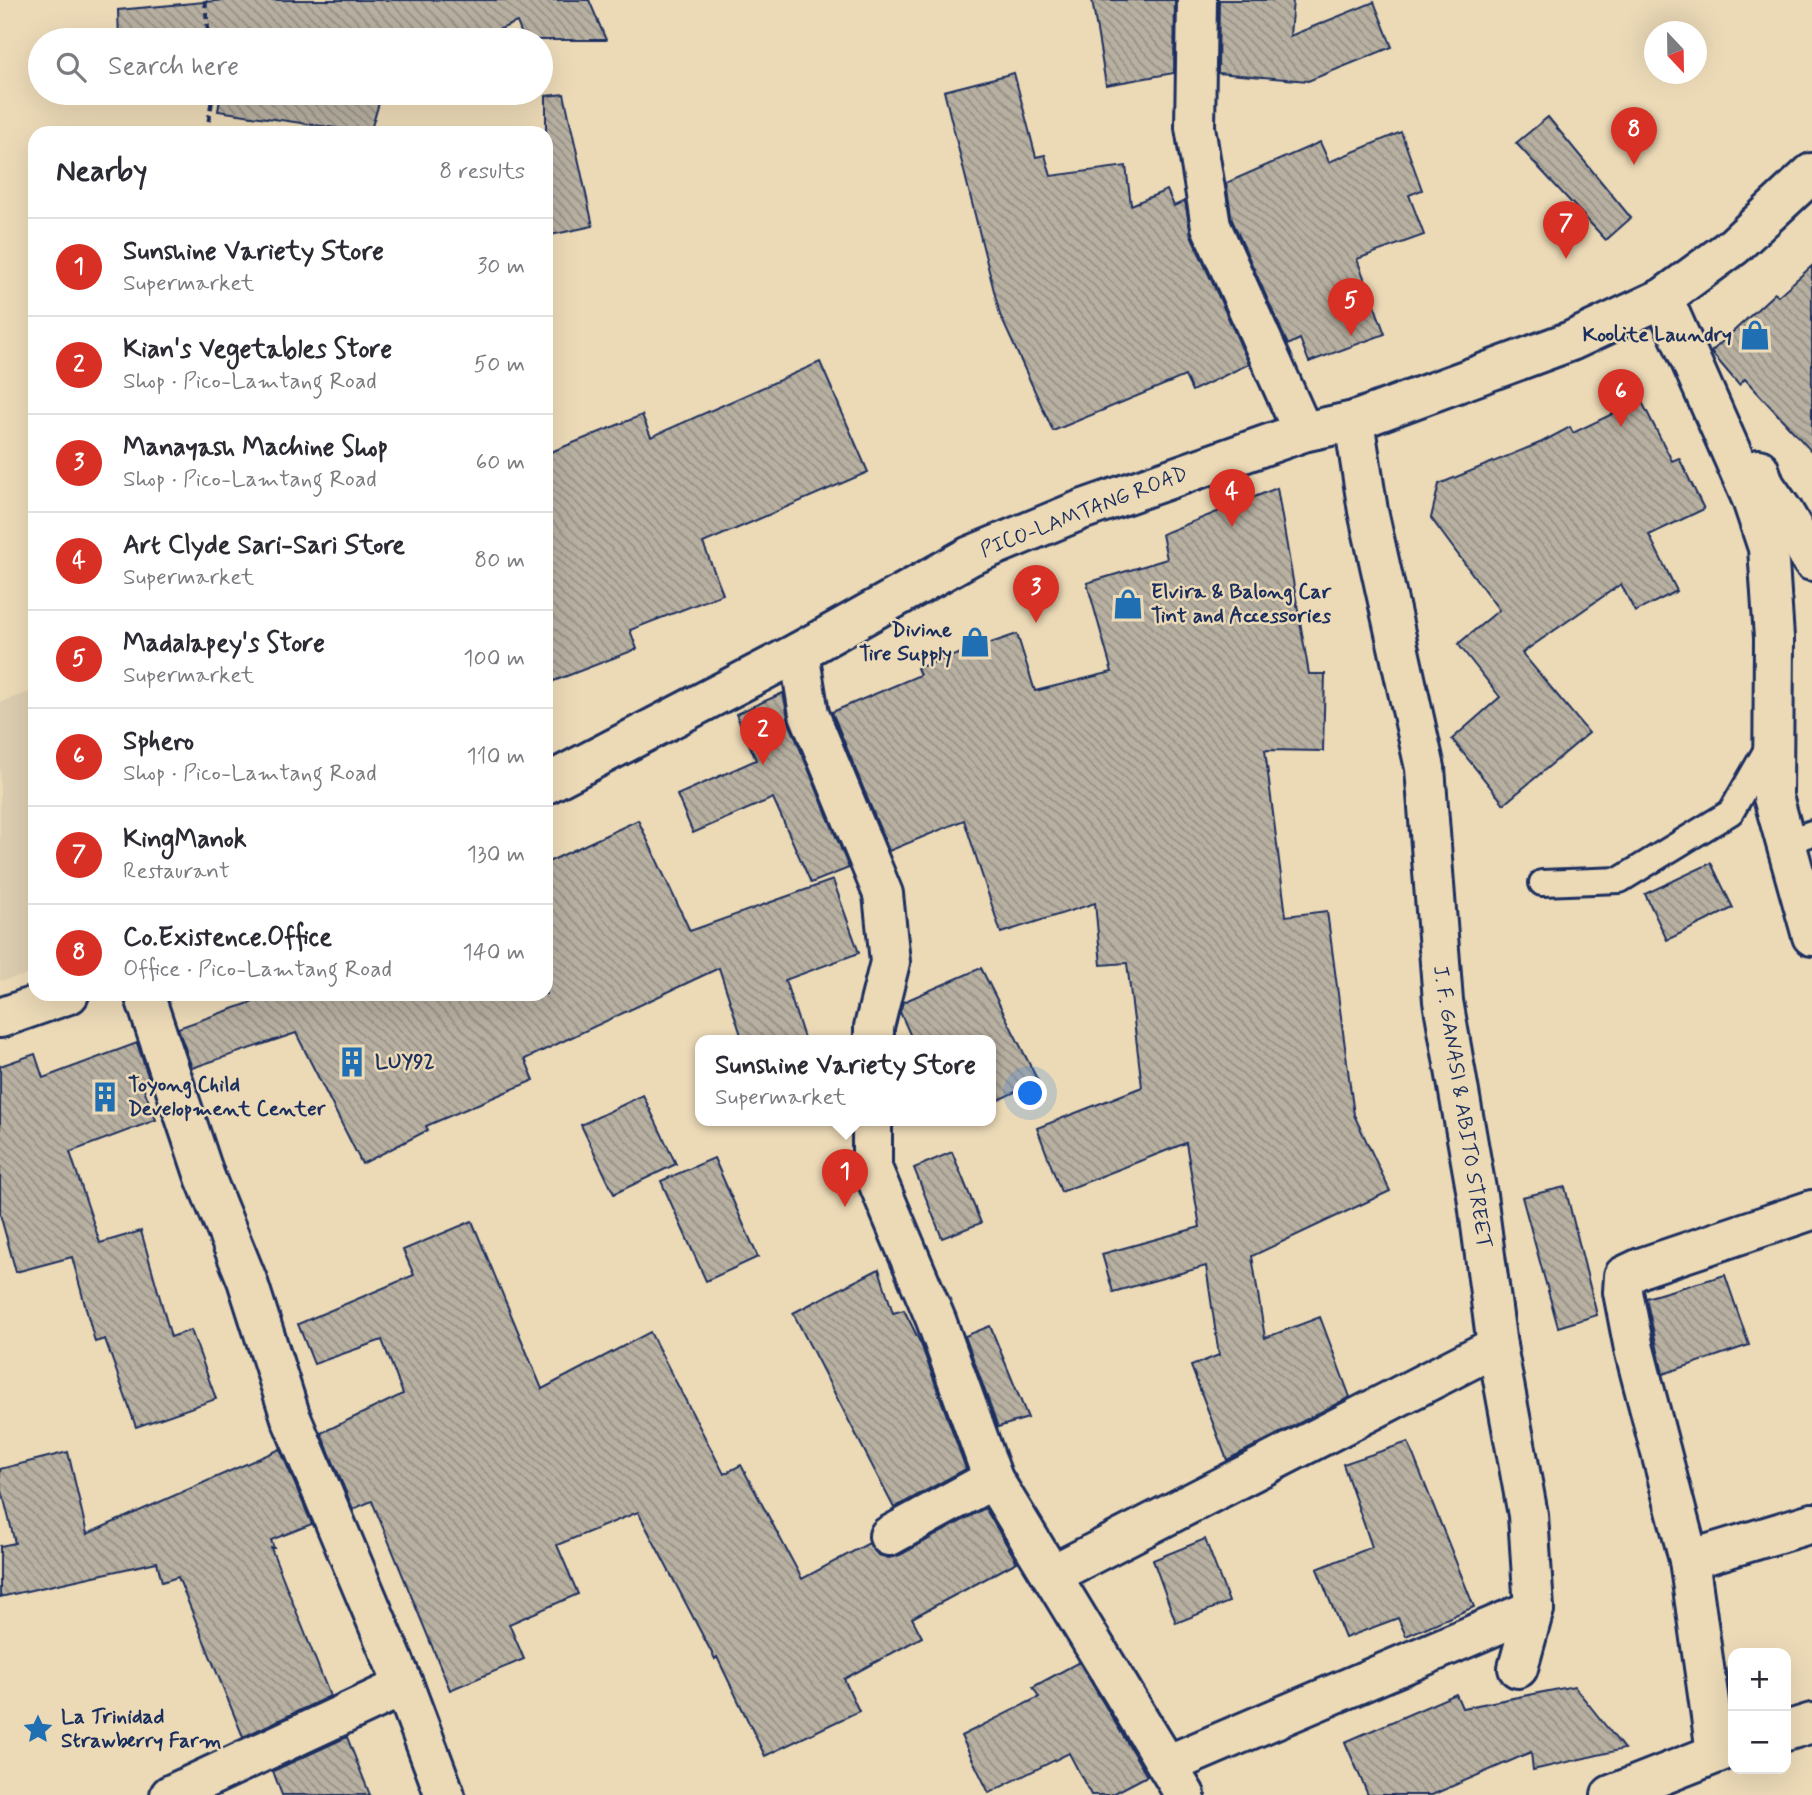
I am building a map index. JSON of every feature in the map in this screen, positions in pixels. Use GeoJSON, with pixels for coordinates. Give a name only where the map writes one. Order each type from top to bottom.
{"type":"FeatureCollection","features":[{"type":"Feature","properties":{"kind":"street"},"geometry":{"type":"LineString","coordinates":[[1197,0],[1195,127],[1211,226],[1303,432]]}},
{"type":"Feature","properties":{"kind":"street","name":"PICO-LAMTANG ROAD"},"geometry":{"type":"LineString","coordinates":[[553,780],[799,652],[970,556],[1081,510],[1303,432],[1354,421],[1571,341],[1663,298],[1734,246],[1812,173]]}},
{"type":"Feature","properties":{"kind":"street"},"geometry":{"type":"LineString","coordinates":[[1663,298],[1751,497],[1768,548],[1774,638],[1773,797],[1799,838],[1812,936]]}},
{"type":"Feature","properties":{"kind":"street"},"geometry":{"type":"LineString","coordinates":[[1718,421],[1742,414],[1765,486],[1812,561]]}},
{"type":"Feature","properties":{"kind":"street","name":"J. F. GANASI & ABITO STREET"},"geometry":{"type":"LineString","coordinates":[[1354,421],[1368,511],[1425,768],[1443,1001],[1477,1195],[1497,1346],[1528,1515],[1534,1609],[1518,1668]]}},
{"type":"Feature","properties":{"kind":"street"},"geometry":{"type":"LineString","coordinates":[[799,652],[809,714],[883,894],[890,962],[874,1035]]}},
{"type":"Feature","properties":{"kind":"street"},"geometry":{"type":"LineString","coordinates":[[0,1018],[49,1001]]}},
{"type":"Feature","properties":{"kind":"street"},"geometry":{"type":"LineString","coordinates":[[146,1001],[205,1177],[247,1280],[291,1418],[404,1686],[445,1795]]}},
{"type":"Feature","properties":{"kind":"street"},"geometry":{"type":"LineString","coordinates":[[873,1126],[872,1168],[936,1320],[993,1479],[1176,1780],[1534,1609]]}},
{"type":"Feature","properties":{"kind":"street"},"geometry":{"type":"LineString","coordinates":[[1611,1795],[1725,1749],[1689,1560],[1637,1362],[1623,1292],[1624,1276],[1643,1267],[1812,1210]]}},
{"type":"Feature","properties":{"kind":"street"},"geometry":{"type":"LineString","coordinates":[[1053,1574],[1497,1346]]}},
{"type":"Feature","properties":{"kind":"street"},"geometry":{"type":"LineString","coordinates":[[889,1536],[993,1479]]}},
{"type":"Feature","properties":{"kind":"street"},"geometry":{"type":"LineString","coordinates":[[1689,1560],[1812,1523]]}},
{"type":"Feature","properties":{"kind":"street"},"geometry":{"type":"LineString","coordinates":[[170,1795],[404,1686]]}},
{"type":"Feature","properties":{"kind":"street"},"geometry":{"type":"LineString","coordinates":[[1791,1729],[1812,1723]]}},
{"type":"Feature","properties":{"kind":"lane"},"geometry":{"type":"LineString","coordinates":[[1542,883],[1620,880],[1731,812],[1774,738]]}},
{"type":"Feature","properties":{"kind":"path"},"geometry":{"type":"LineString","coordinates":[[205,0],[208,28]]}},
{"type":"Feature","properties":{"kind":"path"},"geometry":{"type":"LineString","coordinates":[[208,126],[211,105]]}},
{"type":"Feature","properties":{"kind":"shaded area"},"geometry":{"type":"Polygon","coordinates":[[[28,692],[28,975],[0,981],[0,702],[28,692]]]}},
{"type":"Feature","properties":{"kind":"building"},"geometry":{"type":"Polygon","coordinates":[[[226,0],[589,0],[606,40],[553,40],[553,28],[519,28],[517,22],[503,28],[119,28],[118,10],[226,0]]]}},
{"type":"Feature","properties":{"kind":"building"},"geometry":{"type":"Polygon","coordinates":[[[1092,0],[1175,0],[1174,73],[1106,85],[1092,0]]]}},
{"type":"Feature","properties":{"kind":"building"},"geometry":{"type":"Polygon","coordinates":[[[1219,0],[1293,0],[1290,36],[1374,2],[1392,47],[1308,81],[1218,73],[1219,0]]]}},
{"type":"Feature","properties":{"kind":"building"},"geometry":{"type":"Polygon","coordinates":[[[1014,73],[1036,157],[1045,155],[1051,176],[1126,166],[1131,205],[1167,190],[1174,206],[1185,201],[1191,235],[1249,364],[1192,391],[1185,376],[1053,431],[1000,315],[944,91],[1014,73]]]}},
{"type":"Feature","properties":{"kind":"building"},"geometry":{"type":"Polygon","coordinates":[[[564,94],[593,226],[553,235],[553,126],[546,126],[546,105],[553,105],[553,95],[564,94]]]}},
{"type":"Feature","properties":{"kind":"building"},"geometry":{"type":"Polygon","coordinates":[[[219,105],[378,105],[372,126],[322,126],[218,111],[219,105]]]}},
{"type":"Feature","properties":{"kind":"building"},"geometry":{"type":"Polygon","coordinates":[[[1548,117],[1631,218],[1606,240],[1516,143],[1548,117]]]}},
{"type":"Feature","properties":{"kind":"building"},"geometry":{"type":"Polygon","coordinates":[[[1401,132],[1422,190],[1409,195],[1424,235],[1357,259],[1385,334],[1309,362],[1300,339],[1288,345],[1232,220],[1226,183],[1320,142],[1329,162],[1401,132]]]}},
{"type":"Feature","properties":{"kind":"building"},"geometry":{"type":"Polygon","coordinates":[[[1812,266],[1812,452],[1745,379],[1739,385],[1711,352],[1775,293],[1778,296],[1812,266]]]}},
{"type":"Feature","properties":{"kind":"building"},"geometry":{"type":"Polygon","coordinates":[[[820,362],[868,472],[703,543],[723,594],[630,630],[637,649],[553,681],[553,451],[642,415],[651,437],[820,362]]]}},
{"type":"Feature","properties":{"kind":"building"},"geometry":{"type":"Polygon","coordinates":[[[1641,400],[1672,461],[1679,458],[1704,509],[1649,535],[1677,591],[1635,612],[1621,584],[1522,653],[1589,733],[1504,804],[1452,739],[1500,697],[1458,644],[1499,610],[1431,518],[1439,484],[1542,442],[1570,427],[1573,433],[1641,400]]]}},
{"type":"Feature","properties":{"kind":"building"},"geometry":{"type":"Polygon","coordinates":[[[1277,488],[1309,674],[1325,674],[1323,751],[1265,750],[1286,916],[1327,911],[1354,1115],[1390,1191],[1252,1256],[1265,1338],[1320,1317],[1350,1397],[1227,1460],[1191,1366],[1219,1355],[1206,1266],[1113,1292],[1102,1254],[1200,1227],[1186,1143],[1061,1192],[1037,1128],[1142,1087],[1127,963],[1101,965],[1095,903],[1001,933],[964,820],[889,851],[832,712],[920,675],[917,668],[1017,634],[1035,691],[1112,672],[1087,583],[1167,559],[1162,534],[1277,488]]]}},
{"type":"Feature","properties":{"kind":"building"},"geometry":{"type":"Polygon","coordinates":[[[783,693],[789,722],[849,868],[811,883],[773,798],[693,833],[677,795],[756,760],[736,714],[783,693]]]}},
{"type":"Feature","properties":{"kind":"building"},"geometry":{"type":"Polygon","coordinates":[[[638,820],[690,931],[833,880],[859,953],[785,980],[803,1035],[741,1035],[719,968],[525,1059],[534,1080],[426,1126],[428,1130],[362,1164],[296,1033],[192,1068],[178,1028],[255,1001],[553,1001],[553,860],[638,820]]]}},
{"type":"Feature","properties":{"kind":"building"},"geometry":{"type":"Polygon","coordinates":[[[1711,863],[1733,908],[1667,940],[1645,894],[1711,863]]]}},
{"type":"Feature","properties":{"kind":"building"},"geometry":{"type":"Polygon","coordinates":[[[981,968],[1038,1081],[996,1101],[996,1035],[910,1035],[900,1012],[903,1002],[981,968]]]}},
{"type":"Feature","properties":{"kind":"building"},"geometry":{"type":"Polygon","coordinates":[[[137,1043],[150,1082],[142,1084],[156,1120],[70,1152],[100,1243],[141,1231],[171,1337],[191,1330],[216,1399],[136,1427],[105,1339],[95,1342],[72,1257],[16,1272],[0,1214],[0,1066],[35,1054],[43,1078],[137,1043]]]}},
{"type":"Feature","properties":{"kind":"building"},"geometry":{"type":"Polygon","coordinates":[[[643,1095],[676,1164],[614,1194],[581,1125],[643,1095]]]}},
{"type":"Feature","properties":{"kind":"building"},"geometry":{"type":"Polygon","coordinates":[[[952,1152],[981,1223],[942,1238],[914,1168],[952,1152]]]}},
{"type":"Feature","properties":{"kind":"building"},"geometry":{"type":"Polygon","coordinates":[[[714,1158],[758,1257],[706,1281],[661,1181],[714,1158]]]}},
{"type":"Feature","properties":{"kind":"building"},"geometry":{"type":"Polygon","coordinates":[[[1565,1187],[1597,1315],[1558,1327],[1522,1197],[1565,1187]]]}},
{"type":"Feature","properties":{"kind":"building"},"geometry":{"type":"Polygon","coordinates":[[[472,1221],[542,1389],[650,1332],[724,1474],[741,1465],[802,1579],[869,1543],[878,1555],[889,1558],[900,1555],[985,1508],[1017,1562],[912,1618],[922,1637],[844,1679],[859,1711],[765,1756],[717,1657],[715,1659],[638,1512],[557,1545],[578,1594],[509,1624],[524,1659],[450,1690],[372,1501],[353,1509],[321,1433],[403,1394],[382,1340],[314,1364],[298,1324],[414,1275],[403,1250],[472,1221]]]}},
{"type":"Feature","properties":{"kind":"building"},"geometry":{"type":"Polygon","coordinates":[[[879,1269],[893,1313],[904,1310],[921,1344],[966,1469],[894,1508],[793,1313],[879,1269]]]}},
{"type":"Feature","properties":{"kind":"building"},"geometry":{"type":"Polygon","coordinates":[[[1725,1275],[1749,1345],[1663,1374],[1646,1298],[1725,1275]]]}},
{"type":"Feature","properties":{"kind":"building"},"geometry":{"type":"Polygon","coordinates":[[[990,1326],[1028,1418],[998,1427],[965,1336],[990,1326]]]}},
{"type":"Feature","properties":{"kind":"building"},"geometry":{"type":"Polygon","coordinates":[[[1408,1442],[1474,1607],[1406,1636],[1398,1618],[1345,1638],[1317,1569],[1372,1547],[1343,1464],[1408,1442]]]}},
{"type":"Feature","properties":{"kind":"building"},"geometry":{"type":"Polygon","coordinates":[[[280,1449],[312,1524],[271,1540],[274,1548],[271,1548],[330,1696],[243,1737],[178,1577],[162,1582],[157,1562],[0,1597],[0,1546],[15,1543],[0,1483],[0,1469],[68,1452],[87,1534],[280,1449]]]}},
{"type":"Feature","properties":{"kind":"building"},"geometry":{"type":"Polygon","coordinates":[[[1205,1539],[1229,1602],[1176,1623],[1153,1560],[1205,1539]]]}},
{"type":"Feature","properties":{"kind":"building"},"geometry":{"type":"Polygon","coordinates":[[[1079,1662],[1147,1776],[1111,1795],[1091,1795],[1069,1753],[989,1793],[961,1736],[1039,1697],[1033,1687],[1079,1662]]]}},
{"type":"Feature","properties":{"kind":"building"},"geometry":{"type":"Polygon","coordinates":[[[1574,1686],[1624,1749],[1533,1770],[1531,1752],[1432,1795],[1368,1795],[1345,1742],[1456,1694],[1462,1708],[1574,1686]]]}},
{"type":"Feature","properties":{"kind":"building"},"geometry":{"type":"Polygon","coordinates":[[[347,1737],[370,1795],[282,1795],[273,1771],[347,1737]]]}},
{"type":"Feature","properties":{"kind":"place","name":"Co.Existence.Office"},"geometry":{"type":"Point","coordinates":[1634,165]}},
{"type":"Feature","properties":{"kind":"place","name":"KingManok"},"geometry":{"type":"Point","coordinates":[1566,259]}},
{"type":"Feature","properties":{"kind":"place","name":"Koolite Laundry"},"geometry":{"type":"Point","coordinates":[1755,335]}},
{"type":"Feature","properties":{"kind":"place","name":"Madalapey's Store"},"geometry":{"type":"Point","coordinates":[1351,336]}},
{"type":"Feature","properties":{"kind":"place","name":"Sphero"},"geometry":{"type":"Point","coordinates":[1621,427]}},
{"type":"Feature","properties":{"kind":"place","name":"Art Clyde Sari-Sari Store"},"geometry":{"type":"Point","coordinates":[1232,527]}},
{"type":"Feature","properties":{"kind":"place","name":"Elvira & Balong Car Tint and Accessories"},"geometry":{"type":"Point","coordinates":[1128,604]}},
{"type":"Feature","properties":{"kind":"place","name":"Manayash Machine Shop"},"geometry":{"type":"Point","coordinates":[1036,623]}},
{"type":"Feature","properties":{"kind":"place","name":"Divine Tire Supply"},"geometry":{"type":"Point","coordinates":[975,642]}},
{"type":"Feature","properties":{"kind":"place","name":"Kian's Vegetables Store"},"geometry":{"type":"Point","coordinates":[763,765]}},
{"type":"Feature","properties":{"kind":"place","name":"LUY92"},"geometry":{"type":"Point","coordinates":[352,1062]}},
{"type":"Feature","properties":{"kind":"place","name":"Toyong Child Development Center"},"geometry":{"type":"Point","coordinates":[105,1097]}},
{"type":"Feature","properties":{"kind":"place","name":"Sunshine Variety Store"},"geometry":{"type":"Point","coordinates":[845,1207]}},
{"type":"Feature","properties":{"kind":"place","name":"La Trinidad Strawberry Farm"},"geometry":{"type":"Point","coordinates":[38,1729]}}]}
